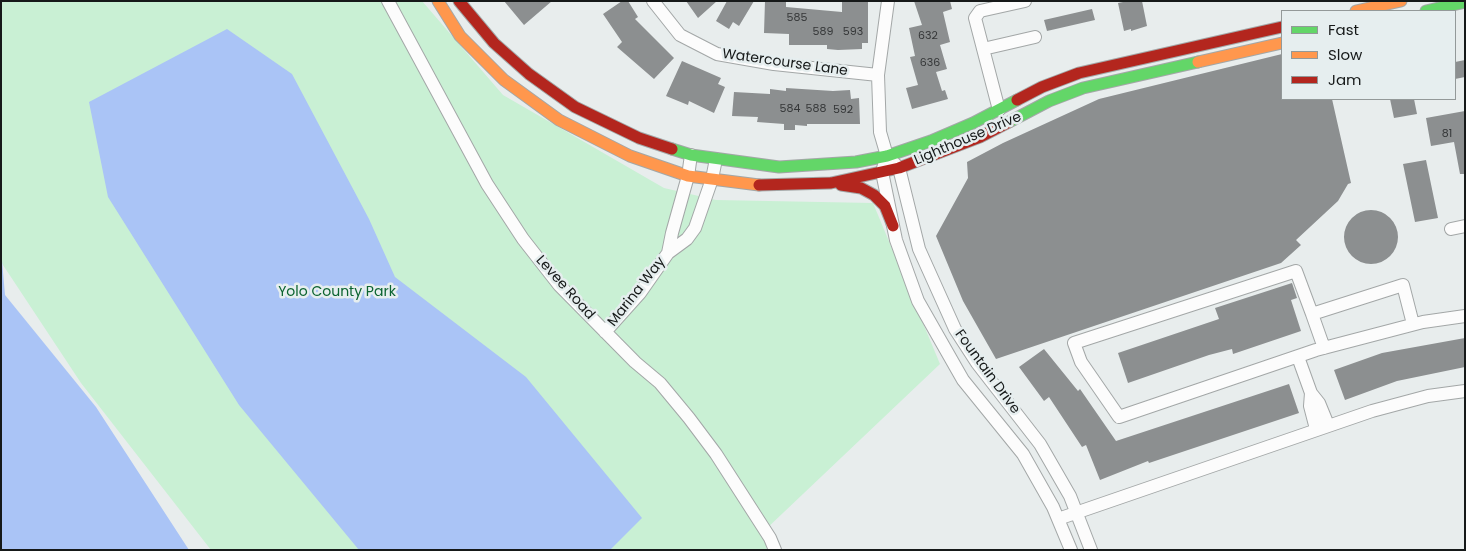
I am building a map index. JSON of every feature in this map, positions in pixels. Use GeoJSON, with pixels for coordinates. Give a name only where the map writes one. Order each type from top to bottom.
{"type":"FeatureCollection","features":[{"type":"Feature","properties":{"kind":"street","name":"Levee Road"},"geometry":{"type":"LineString","coordinates":[[388,1],[487,184],[523,239],[559,285],[660,383],[689,418],[716,454],[770,538],[775,550]]}},
{"type":"Feature","properties":{"kind":"street","name":"Lighthouse Drive"},"geometry":{"type":"LineString","coordinates":[[438,1],[460,36],[504,80],[536,104],[591,138],[630,156],[688,176],[764,185],[827,183],[899,168],[980,137],[1049,101],[1084,88],[1281,43]]}},
{"type":"Feature","properties":{"kind":"street","name":"Lighthouse Drive"},"geometry":{"type":"LineString","coordinates":[[458,1],[494,43],[528,74],[575,107],[639,138],[691,155],[779,167],[856,162],[886,156],[931,141],[999,110],[1042,87],[1078,73],[1281,27]]}},
{"type":"Feature","properties":{"kind":"street","name":"Watercourse Lane"},"geometry":{"type":"LineString","coordinates":[[653,1],[680,34],[717,54],[774,64],[878,74]]}},
{"type":"Feature","properties":{"kind":"street"},"geometry":{"type":"LineString","coordinates":[[888,1],[878,74],[880,132],[886,156],[899,168]]}},
{"type":"Feature","properties":{"kind":"street"},"geometry":{"type":"LineString","coordinates":[[999,110],[975,18],[980,11],[1026,1]]}},
{"type":"Feature","properties":{"kind":"street"},"geometry":{"type":"LineString","coordinates":[[1360,10],[1401,1]]}},
{"type":"Feature","properties":{"kind":"street"},"geometry":{"type":"LineString","coordinates":[[1430,10],[1465,2]]}},
{"type":"Feature","properties":{"kind":"street"},"geometry":{"type":"LineString","coordinates":[[983,49],[1035,38]]}},
{"type":"Feature","properties":{"kind":"street","name":"Marina Way"},"geometry":{"type":"LineString","coordinates":[[668,253],[688,176],[691,155]]}},
{"type":"Feature","properties":{"kind":"street","name":"Fountain Drive"},"geometry":{"type":"LineString","coordinates":[[886,156],[882,172],[893,226],[904,267],[918,301],[938,340],[963,380],[1023,454],[1058,519],[1071,550]]}},
{"type":"Feature","properties":{"kind":"street","name":"Marina Way"},"geometry":{"type":"LineString","coordinates":[[606,332],[640,293],[668,253],[687,239],[695,228],[712,179],[716,159]]}},
{"type":"Feature","properties":{"kind":"street","name":"Fountain Drive"},"geometry":{"type":"LineString","coordinates":[[899,168],[918,249],[955,330],[1040,444],[1077,511],[1091,550]]}},
{"type":"Feature","properties":{"kind":"street"},"geometry":{"type":"LineString","coordinates":[[827,183],[861,188],[874,195],[885,206],[893,226]]}},
{"type":"Feature","properties":{"kind":"street"},"geometry":{"type":"LineString","coordinates":[[1451,228],[1465,226]]}},
{"type":"Feature","properties":{"kind":"street"},"geometry":{"type":"LineString","coordinates":[[1324,348],[1296,271],[1074,343],[1081,362],[1119,417],[1324,348],[1413,324],[1465,316]]}},
{"type":"Feature","properties":{"kind":"street"},"geometry":{"type":"LineString","coordinates":[[1312,314],[1403,285],[1413,324]]}},
{"type":"Feature","properties":{"kind":"street"},"geometry":{"type":"LineString","coordinates":[[1298,357],[1311,394],[1319,402],[1322,427]]}},
{"type":"Feature","properties":{"kind":"street"},"geometry":{"type":"LineString","coordinates":[[1058,519],[1322,427],[1402,402],[1465,391]]}},
{"type":"Feature","properties":{"kind":"green space","name":"Yolo County Park"},"geometry":{"type":"Polygon","coordinates":[[[1,1],[422,1],[503,95],[664,188],[716,200],[873,203],[940,364],[764,531],[767,550],[211,550],[81,383],[1,262],[1,1]]]}},
{"type":"Feature","properties":{"kind":"water"},"geometry":{"type":"Polygon","coordinates":[[[227,29],[292,74],[369,219],[395,277],[526,377],[642,518],[610,550],[359,550],[239,405],[108,197],[89,102],[227,29]]]}},
{"type":"Feature","properties":{"kind":"water"},"geometry":{"type":"Polygon","coordinates":[[[1,249],[5,295],[96,407],[189,550],[1,550],[1,249]]]}},
{"type":"Feature","properties":{"kind":"building"},"geometry":{"type":"Polygon","coordinates":[[[504,1],[552,1],[524,25],[504,1]]]}},
{"type":"Feature","properties":{"kind":"building"},"geometry":{"type":"Polygon","coordinates":[[[622,1],[628,1],[638,17],[635,19],[674,58],[654,79],[617,47],[622,42],[603,14],[622,1]]]}},
{"type":"Feature","properties":{"kind":"building"},"geometry":{"type":"Polygon","coordinates":[[[686,1],[717,1],[698,18],[686,1]]]}},
{"type":"Feature","properties":{"kind":"building"},"geometry":{"type":"Polygon","coordinates":[[[727,1],[754,1],[739,26],[733,22],[729,29],[716,21],[727,1]]]}},
{"type":"Feature","properties":{"kind":"building"},"geometry":{"type":"Polygon","coordinates":[[[765,1],[786,2],[786,7],[842,12],[842,1],[868,1],[868,43],[862,43],[862,49],[838,50],[827,49],[827,45],[789,45],[789,34],[764,33],[765,1]]]}},
{"type":"Feature","properties":{"kind":"building"},"geometry":{"type":"Polygon","coordinates":[[[914,1],[950,1],[952,9],[943,12],[950,42],[940,45],[947,69],[936,72],[942,91],[945,90],[948,99],[912,109],[906,88],[918,85],[910,57],[915,56],[909,28],[922,25],[914,1]]]}},
{"type":"Feature","properties":{"kind":"building"},"geometry":{"type":"Polygon","coordinates":[[[1142,1],[1147,26],[1124,31],[1118,3],[1142,1]]]}},
{"type":"Feature","properties":{"kind":"building"},"geometry":{"type":"Polygon","coordinates":[[[1092,9],[1095,20],[1047,31],[1044,20],[1092,9]]]}},
{"type":"Feature","properties":{"kind":"building"},"geometry":{"type":"Polygon","coordinates":[[[1281,54],[1281,100],[1332,100],[1351,183],[1348,184],[1338,201],[1296,240],[1301,245],[1281,263],[996,359],[963,301],[936,236],[968,178],[967,162],[1003,143],[1099,99],[1281,54]]]}},
{"type":"Feature","properties":{"kind":"building"},"geometry":{"type":"Polygon","coordinates":[[[1465,60],[1465,77],[1456,79],[1456,62],[1465,60]]]}},
{"type":"Feature","properties":{"kind":"building"},"geometry":{"type":"Polygon","coordinates":[[[682,61],[721,78],[718,84],[725,87],[714,113],[689,101],[688,105],[666,96],[682,61]]]}},
{"type":"Feature","properties":{"kind":"building"},"geometry":{"type":"Polygon","coordinates":[[[786,88],[833,91],[850,90],[851,99],[859,98],[860,124],[807,124],[807,126],[795,125],[795,130],[784,130],[784,124],[757,122],[758,117],[732,116],[734,92],[770,94],[770,89],[786,91],[786,88]]]}},
{"type":"Feature","properties":{"kind":"building"},"geometry":{"type":"Polygon","coordinates":[[[1390,100],[1414,100],[1417,114],[1394,118],[1390,100]]]}},
{"type":"Feature","properties":{"kind":"building"},"geometry":{"type":"Polygon","coordinates":[[[1465,111],[1465,174],[1460,174],[1454,142],[1431,146],[1426,118],[1465,111]]]}},
{"type":"Feature","properties":{"kind":"building"},"geometry":{"type":"Polygon","coordinates":[[[1426,160],[1438,218],[1415,222],[1403,164],[1426,160]]]}},
{"type":"Feature","properties":{"kind":"building"},"geometry":{"type":"Polygon","coordinates":[[[1371,210],[1381,212],[1390,218],[1396,227],[1398,237],[1396,247],[1390,256],[1381,262],[1371,264],[1361,262],[1352,256],[1346,247],[1344,237],[1346,227],[1352,218],[1361,212],[1371,210]]]}},
{"type":"Feature","properties":{"kind":"building"},"geometry":{"type":"Polygon","coordinates":[[[1292,283],[1297,298],[1291,300],[1301,331],[1233,354],[1232,349],[1209,355],[1128,383],[1118,353],[1219,319],[1215,308],[1292,283]]]}},
{"type":"Feature","properties":{"kind":"building"},"geometry":{"type":"Polygon","coordinates":[[[1465,338],[1465,367],[1397,381],[1345,400],[1334,370],[1382,353],[1465,338]]]}},
{"type":"Feature","properties":{"kind":"building"},"geometry":{"type":"Polygon","coordinates":[[[1044,349],[1078,391],[1080,389],[1116,441],[1289,384],[1299,413],[1149,463],[1148,461],[1100,480],[1086,445],[1082,447],[1049,397],[1044,401],[1019,367],[1044,349]]]}},
{"type":"Feature","properties":{"kind":"traffic: fast"},"geometry":{"type":"LineString","coordinates":[[1430,10],[1465,2]]}},
{"type":"Feature","properties":{"kind":"traffic: fast"},"geometry":{"type":"LineString","coordinates":[[1009,122],[1049,101],[1083,88],[1198,62]]}},
{"type":"Feature","properties":{"kind":"traffic: fast"},"geometry":{"type":"LineString","coordinates":[[672,149],[691,155],[779,167],[856,162],[887,156],[931,141],[973,123],[1017,100]]}},
{"type":"Feature","properties":{"kind":"traffic: slow"},"geometry":{"type":"LineString","coordinates":[[438,1],[460,36],[504,80],[559,120],[630,156],[688,176],[759,185]]}},
{"type":"Feature","properties":{"kind":"traffic: slow"},"geometry":{"type":"LineString","coordinates":[[1360,10],[1401,1]]}},
{"type":"Feature","properties":{"kind":"traffic: slow"},"geometry":{"type":"LineString","coordinates":[[1198,62],[1281,43]]}},
{"type":"Feature","properties":{"kind":"traffic: jam"},"geometry":{"type":"LineString","coordinates":[[459,1],[494,43],[529,74],[575,107],[639,138],[672,149]]}},
{"type":"Feature","properties":{"kind":"traffic: jam"},"geometry":{"type":"LineString","coordinates":[[1017,100],[1042,87],[1079,73],[1281,27]]}},
{"type":"Feature","properties":{"kind":"traffic: jam"},"geometry":{"type":"LineString","coordinates":[[759,185],[831,183],[899,168],[980,137],[1009,122]]}},
{"type":"Feature","properties":{"kind":"traffic: jam"},"geometry":{"type":"LineString","coordinates":[[841,185],[861,188],[874,195],[885,206],[893,226]]}}]}
